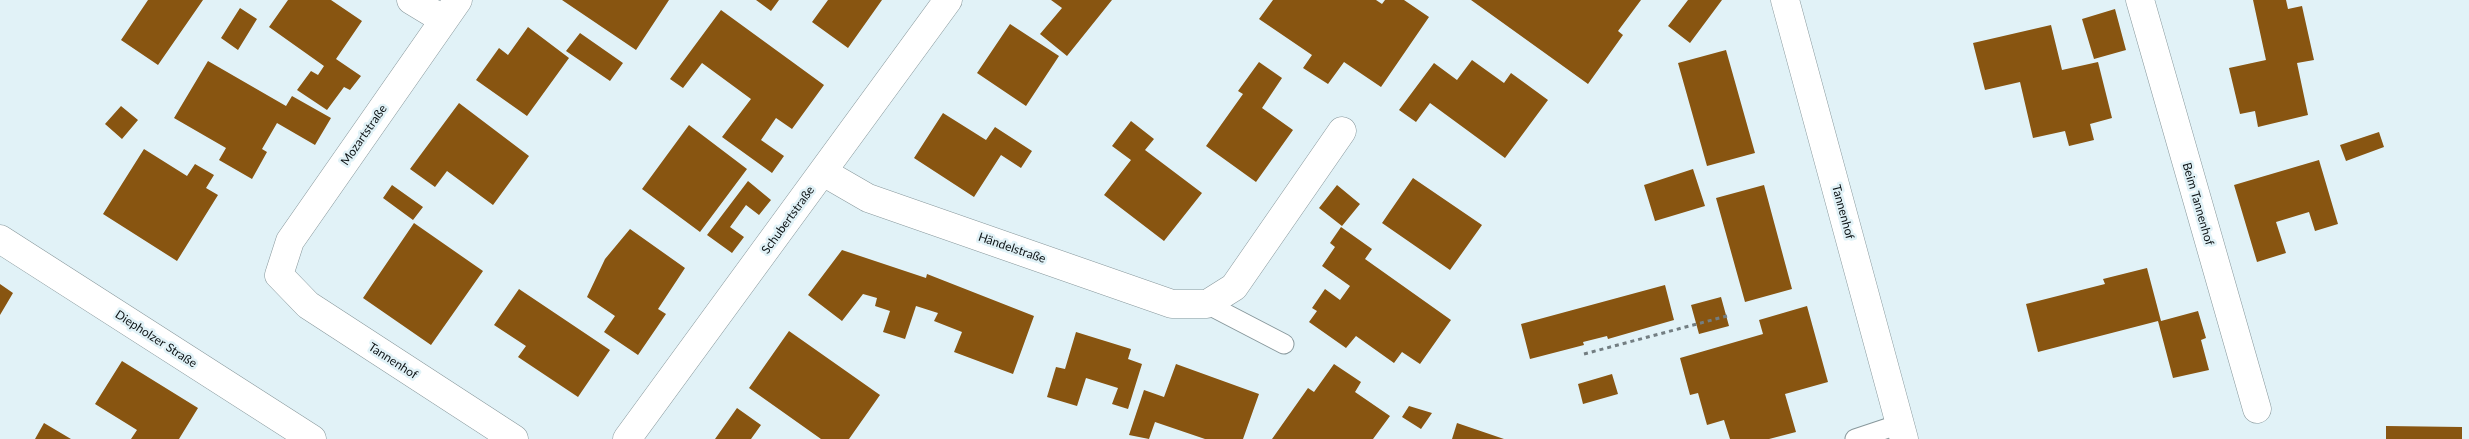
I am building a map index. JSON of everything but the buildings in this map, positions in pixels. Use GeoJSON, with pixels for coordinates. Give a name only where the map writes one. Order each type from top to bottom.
{"type":"FeatureCollection","features":[{"type":"Feature","properties":{"kind":"street"},"geometry":{"type":"LineString","coordinates":[[411,0],[451,10]]}},
{"type":"Feature","properties":{"kind":"street","name":"Schubertstraße"},"geometry":{"type":"LineString","coordinates":[[628,439],[948,0]]}},
{"type":"Feature","properties":{"kind":"street","name":"Tannenhof"},"geometry":{"type":"LineString","coordinates":[[1785,0],[1902,432]]}},
{"type":"Feature","properties":{"kind":"street","name":"Beim Tannenhof"},"geometry":{"type":"LineString","coordinates":[[2140,0],[2257,408]]}},
{"type":"Feature","properties":{"kind":"street","name":"Mozartstraße"},"geometry":{"type":"LineString","coordinates":[[279,274],[290,241],[451,10]]}},
{"type":"Feature","properties":{"kind":"street"},"geometry":{"type":"LineString","coordinates":[[1207,304],[1234,288],[1342,131]]}},
{"type":"Feature","properties":{"kind":"street","name":"Händelstraße"},"geometry":{"type":"LineString","coordinates":[[823,172],[868,198],[1172,304],[1207,304]]}},
{"type":"Feature","properties":{"kind":"street","name":"Diepholzer Straße"},"geometry":{"type":"LineString","coordinates":[[0,239],[312,439]]}},
{"type":"Feature","properties":{"kind":"street","name":"Tannenhof"},"geometry":{"type":"LineString","coordinates":[[279,274],[308,305],[514,439]]}},
{"type":"Feature","properties":{"kind":"lane","name":"Händelstraße"},"geometry":{"type":"LineString","coordinates":[[1207,304],[1284,344]]}},
{"type":"Feature","properties":{"kind":"lane","name":"Tannenhof"},"geometry":{"type":"LineString","coordinates":[[1855,439],[1902,432]]}},
{"type":"Feature","properties":{"kind":"path"},"geometry":{"type":"LineString","coordinates":[[1584,354],[1727,316]]}}]}
